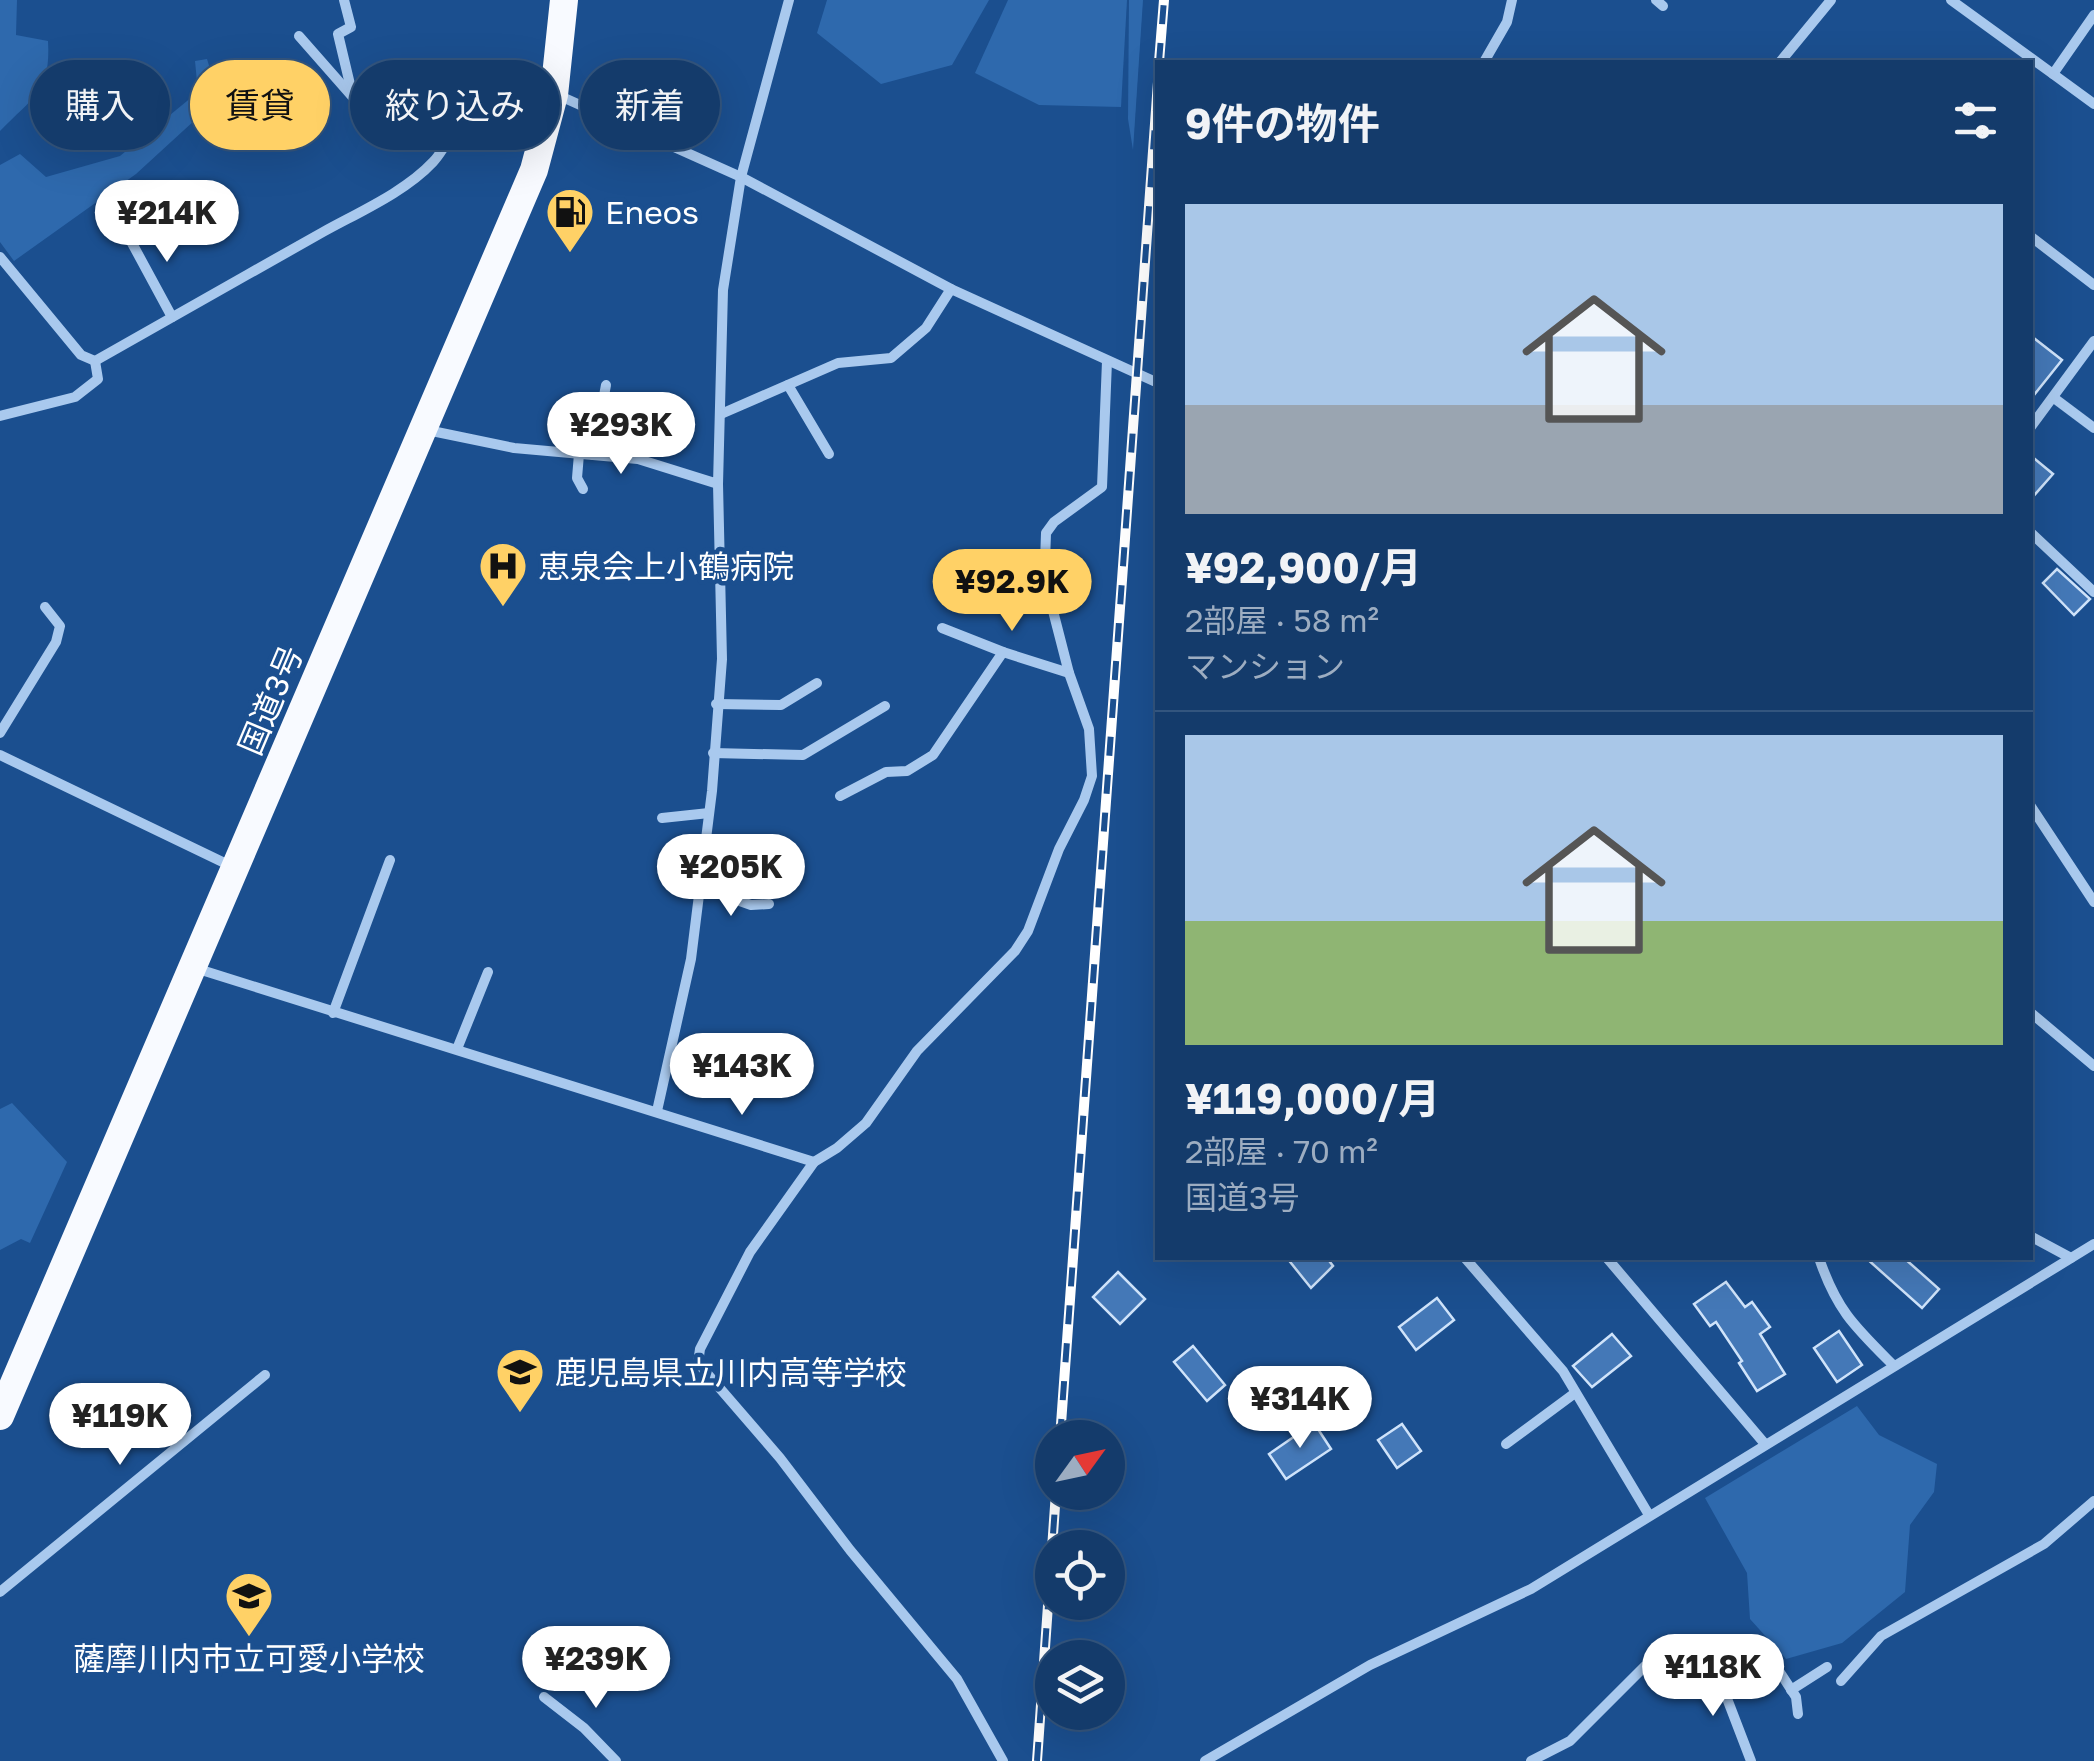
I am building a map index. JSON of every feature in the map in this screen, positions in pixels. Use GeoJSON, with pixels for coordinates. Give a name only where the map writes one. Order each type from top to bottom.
{"type":"FeatureCollection","features":[{"type":"Feature","properties":{"kind":"highway","name":"国道3号"},"geometry":{"type":"LineString","coordinates":[[558,60],[564,0]]}},
{"type":"Feature","properties":{"kind":"highway","name":"国道3号"},"geometry":{"type":"LineString","coordinates":[[0,1416],[424,430],[539,150]]}},
{"type":"Feature","properties":{"kind":"street"},"geometry":{"type":"LineString","coordinates":[[344,0],[350,27],[338,34],[350,85]]}},
{"type":"Feature","properties":{"kind":"street"},"geometry":{"type":"LineString","coordinates":[[657,1111],[691,960],[722,658],[718,484],[724,290],[741,177],[789,0]]}},
{"type":"Feature","properties":{"kind":"street"},"geometry":{"type":"LineString","coordinates":[[1485,60],[1508,22],[1512,0]]}},
{"type":"Feature","properties":{"kind":"street"},"geometry":{"type":"LineString","coordinates":[[1784,58],[1831,0]]}},
{"type":"Feature","properties":{"kind":"street"},"geometry":{"type":"LineString","coordinates":[[1951,0],[2094,104]]}},
{"type":"Feature","properties":{"kind":"street"},"geometry":{"type":"LineString","coordinates":[[2053,74],[2094,15]]}},
{"type":"Feature","properties":{"kind":"street"},"geometry":{"type":"LineString","coordinates":[[298,36],[350,95]]}},
{"type":"Feature","properties":{"kind":"street"},"geometry":{"type":"LineString","coordinates":[[560,98],[741,177],[951,289],[1155,382]]}},
{"type":"Feature","properties":{"kind":"street"},"geometry":{"type":"LineString","coordinates":[[95,362],[386,196],[432,164],[442,150]]}},
{"type":"Feature","properties":{"kind":"street"},"geometry":{"type":"LineString","coordinates":[[126,232],[172,318]]}},
{"type":"Feature","properties":{"kind":"street"},"geometry":{"type":"LineString","coordinates":[[2033,238],[2094,285]]}},
{"type":"Feature","properties":{"kind":"street"},"geometry":{"type":"LineString","coordinates":[[0,257],[81,355],[95,362]]}},
{"type":"Feature","properties":{"kind":"street"},"geometry":{"type":"LineString","coordinates":[[721,414],[838,363],[891,358],[926,328],[951,289]]}},
{"type":"Feature","properties":{"kind":"street"},"geometry":{"type":"LineString","coordinates":[[2033,424],[2094,341]]}},
{"type":"Feature","properties":{"kind":"street"},"geometry":{"type":"LineString","coordinates":[[1003,1761],[958,1678],[698,1362],[700,1349],[750,1252],[814,1162],[866,1123],[918,1051],[1015,951],[1028,930],[1059,849],[1084,800],[1092,776],[1088,729],[1052,607],[1044,544],[1054,522],[1102,487],[1107,361]]}},
{"type":"Feature","properties":{"kind":"street"},"geometry":{"type":"LineString","coordinates":[[0,416],[75,398],[98,379],[95,362]]}},
{"type":"Feature","properties":{"kind":"street"},"geometry":{"type":"LineString","coordinates":[[592,454],[606,385]]}},
{"type":"Feature","properties":{"kind":"street"},"geometry":{"type":"LineString","coordinates":[[788,385],[829,454]]}},
{"type":"Feature","properties":{"kind":"street"},"geometry":{"type":"LineString","coordinates":[[2054,398],[2094,428]]}},
{"type":"Feature","properties":{"kind":"street"},"geometry":{"type":"LineString","coordinates":[[2033,407],[2041,413]]}},
{"type":"Feature","properties":{"kind":"street"},"geometry":{"type":"LineString","coordinates":[[424,430],[514,448],[638,458],[718,484]]}},
{"type":"Feature","properties":{"kind":"street"},"geometry":{"type":"LineString","coordinates":[[580,454],[578,478],[582,489]]}},
{"type":"Feature","properties":{"kind":"street"},"geometry":{"type":"LineString","coordinates":[[2033,535],[2094,592]]}},
{"type":"Feature","properties":{"kind":"street"},"geometry":{"type":"LineString","coordinates":[[0,733],[56,642],[60,626],[45,607]]}},
{"type":"Feature","properties":{"kind":"street"},"geometry":{"type":"LineString","coordinates":[[942,628],[1069,672]]}},
{"type":"Feature","properties":{"kind":"street"},"geometry":{"type":"LineString","coordinates":[[840,796],[886,772],[907,771],[932,755],[1003,652]]}},
{"type":"Feature","properties":{"kind":"street"},"geometry":{"type":"LineString","coordinates":[[716,704],[781,705],[817,683]]}},
{"type":"Feature","properties":{"kind":"street"},"geometry":{"type":"LineString","coordinates":[[714,754],[802,755],[885,706]]}},
{"type":"Feature","properties":{"kind":"street"},"geometry":{"type":"LineString","coordinates":[[0,755],[236,868]]}},
{"type":"Feature","properties":{"kind":"street"},"geometry":{"type":"LineString","coordinates":[[2033,810],[2094,902]]}},
{"type":"Feature","properties":{"kind":"street"},"geometry":{"type":"LineString","coordinates":[[662,818],[709,813]]}},
{"type":"Feature","properties":{"kind":"street"},"geometry":{"type":"LineString","coordinates":[[332,1013],[390,860]]}},
{"type":"Feature","properties":{"kind":"street"},"geometry":{"type":"LineString","coordinates":[[700,887],[751,906],[768,904]]}},
{"type":"Feature","properties":{"kind":"street"},"geometry":{"type":"LineString","coordinates":[[191,966],[814,1162]]}},
{"type":"Feature","properties":{"kind":"street"},"geometry":{"type":"LineString","coordinates":[[457,1049],[488,972]]}},
{"type":"Feature","properties":{"kind":"street"},"geometry":{"type":"LineString","coordinates":[[2033,1015],[2094,1066]]}},
{"type":"Feature","properties":{"kind":"street"},"geometry":{"type":"LineString","coordinates":[[2033,1238],[2071,1258]]}},
{"type":"Feature","properties":{"kind":"street"},"geometry":{"type":"LineString","coordinates":[[1205,1761],[1370,1664],[1531,1590],[1648,1514],[2094,1244]]}},
{"type":"Feature","properties":{"kind":"street"},"geometry":{"type":"LineString","coordinates":[[1467,1260],[1563,1372],[1648,1514]]}},
{"type":"Feature","properties":{"kind":"street"},"geometry":{"type":"LineString","coordinates":[[1609,1260],[1765,1444]]}},
{"type":"Feature","properties":{"kind":"street"},"geometry":{"type":"LineString","coordinates":[[1820,1260],[1845,1317],[1894,1366]]}},
{"type":"Feature","properties":{"kind":"street"},"geometry":{"type":"LineString","coordinates":[[0,1592],[265,1375]]}},
{"type":"Feature","properties":{"kind":"street"},"geometry":{"type":"LineString","coordinates":[[1506,1444],[1576,1393]]}},
{"type":"Feature","properties":{"kind":"street"},"geometry":{"type":"LineString","coordinates":[[1841,1681],[1881,1636],[2044,1544],[2094,1501]]}},
{"type":"Feature","properties":{"kind":"street"},"geometry":{"type":"LineString","coordinates":[[1530,1761],[1570,1740],[1645,1666],[1664,1654],[1713,1662],[1752,1656],[1779,1671],[1791,1690],[1798,1714]]}},
{"type":"Feature","properties":{"kind":"street"},"geometry":{"type":"LineString","coordinates":[[1713,1662],[1751,1761]]}},
{"type":"Feature","properties":{"kind":"street"},"geometry":{"type":"LineString","coordinates":[[1791,1690],[1826,1667]]}},
{"type":"Feature","properties":{"kind":"street"},"geometry":{"type":"LineString","coordinates":[[544,1697],[584,1728],[616,1761]]}},
{"type":"Feature","properties":{"kind":"shaded area"},"geometry":{"type":"Polygon","coordinates":[[[0,0],[17,0],[16,35],[48,41],[48,58],[30,60],[30,101],[0,131],[0,0]]]}},
{"type":"Feature","properties":{"kind":"shaded area"},"geometry":{"type":"Polygon","coordinates":[[[827,0],[989,0],[952,65],[881,84],[817,33],[827,0]]]}},
{"type":"Feature","properties":{"kind":"shaded area"},"geometry":{"type":"Polygon","coordinates":[[[1008,0],[1127,0],[1121,107],[1039,105],[975,73],[1008,0]]]}},
{"type":"Feature","properties":{"kind":"shaded area"},"geometry":{"type":"Polygon","coordinates":[[[1129,0],[1143,0],[1133,150],[1128,119],[1129,0]]]}},
{"type":"Feature","properties":{"kind":"shaded area"},"geometry":{"type":"Polygon","coordinates":[[[190,99],[190,125],[170,143],[170,115],[190,99]]]}},
{"type":"Feature","properties":{"kind":"shaded area"},"geometry":{"type":"Polygon","coordinates":[[[127,150],[162,150],[136,174],[14,261],[0,242],[0,165],[20,154],[46,177],[120,156],[127,150]]]}},
{"type":"Feature","properties":{"kind":"shaded area"},"geometry":{"type":"Polygon","coordinates":[[[12,1103],[67,1162],[30,1243],[21,1239],[0,1250],[0,1109],[12,1103]]]}},
{"type":"Feature","properties":{"kind":"shaded area"},"geometry":{"type":"Polygon","coordinates":[[[1857,1406],[1879,1435],[1937,1464],[1934,1492],[1910,1525],[1905,1592],[1842,1643],[1786,1659],[1750,1619],[1747,1573],[1705,1498],[1857,1406]]]}},
{"type":"Feature","properties":{"kind":"building"},"geometry":{"type":"Polygon","coordinates":[[[2033,337],[2062,360],[2033,396],[2033,337]]]}},
{"type":"Feature","properties":{"kind":"building"},"geometry":{"type":"Polygon","coordinates":[[[2033,457],[2053,474],[2033,497],[2033,457]]]}},
{"type":"Feature","properties":{"kind":"building"},"geometry":{"type":"Polygon","coordinates":[[[2057,569],[2090,599],[2074,615],[2043,583],[2057,569]]]}},
{"type":"Feature","properties":{"kind":"building"},"geometry":{"type":"Polygon","coordinates":[[[1289,1260],[1328,1260],[1333,1266],[1311,1288],[1289,1260]]]}},
{"type":"Feature","properties":{"kind":"building"},"geometry":{"type":"Polygon","coordinates":[[[1868,1260],[1906,1260],[1939,1289],[1922,1308],[1868,1260]]]}},
{"type":"Feature","properties":{"kind":"building"},"geometry":{"type":"Polygon","coordinates":[[[1118,1272],[1145,1299],[1120,1324],[1093,1297],[1118,1272]]]}},
{"type":"Feature","properties":{"kind":"building"},"geometry":{"type":"Polygon","coordinates":[[[1726,1282],[1745,1307],[1752,1302],[1770,1327],[1760,1334],[1785,1374],[1757,1391],[1716,1322],[1710,1326],[1694,1304],[1726,1282]]]}},
{"type":"Feature","properties":{"kind":"building"},"geometry":{"type":"Polygon","coordinates":[[[1437,1298],[1454,1320],[1416,1350],[1399,1327],[1437,1298]]]}},
{"type":"Feature","properties":{"kind":"building"},"geometry":{"type":"Polygon","coordinates":[[[1839,1331],[1862,1365],[1837,1382],[1814,1348],[1839,1331]]]}},
{"type":"Feature","properties":{"kind":"building"},"geometry":{"type":"Polygon","coordinates":[[[1612,1334],[1631,1356],[1592,1387],[1573,1366],[1612,1334]]]}},
{"type":"Feature","properties":{"kind":"building"},"geometry":{"type":"Polygon","coordinates":[[[1193,1346],[1225,1385],[1207,1401],[1174,1362],[1193,1346]]]}},
{"type":"Feature","properties":{"kind":"building"},"geometry":{"type":"Polygon","coordinates":[[[1298,1381],[1318,1410],[1304,1420],[1284,1391],[1298,1381]]]}},
{"type":"Feature","properties":{"kind":"building"},"geometry":{"type":"Polygon","coordinates":[[[1314,1423],[1331,1449],[1286,1479],[1269,1454],[1314,1423]]]}},
{"type":"Feature","properties":{"kind":"building"},"geometry":{"type":"Polygon","coordinates":[[[1402,1424],[1421,1451],[1397,1468],[1378,1440],[1402,1424]]]}},
{"type":"Feature","properties":{"kind":"railway"},"geometry":{"type":"LineString","coordinates":[[1159,60],[1164,0]]}},
{"type":"Feature","properties":{"kind":"railway"},"geometry":{"type":"LineString","coordinates":[[1061,1420],[1155,124]]}},
{"type":"Feature","properties":{"kind":"railway"},"geometry":{"type":"LineString","coordinates":[[1037,1761],[1055,1510]]}},
{"type":"Feature","properties":{"kind":"place","name":"Eneos"},"geometry":{"type":"Point","coordinates":[570,254]}},
{"type":"Feature","properties":{"kind":"place","name":"恵泉会上小鶴病院"},"geometry":{"type":"Point","coordinates":[503,608]}},
{"type":"Feature","properties":{"kind":"place","name":"鹿児島県立川内高等学校"},"geometry":{"type":"Point","coordinates":[520,1414]}},
{"type":"Feature","properties":{"kind":"place","name":"薩摩川内市立可愛小学校"},"geometry":{"type":"Point","coordinates":[249,1638]}}]}
